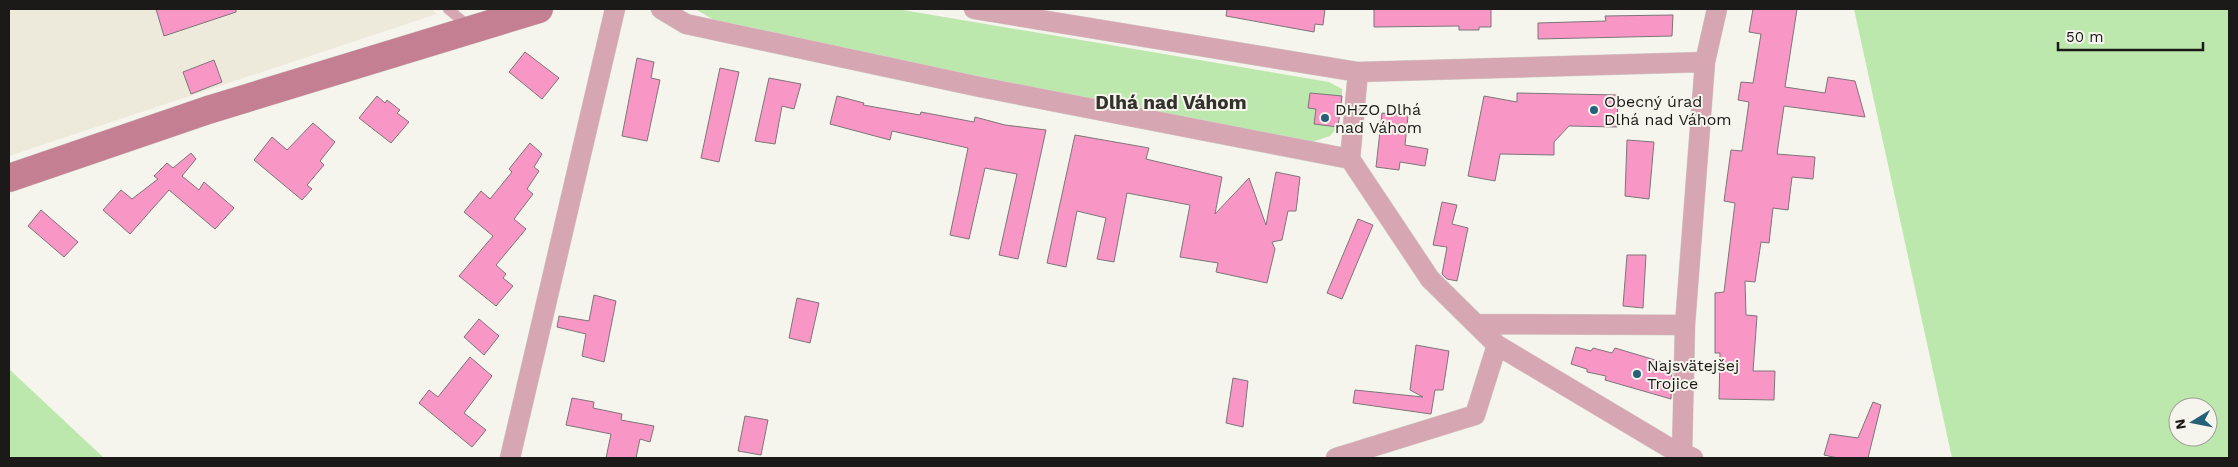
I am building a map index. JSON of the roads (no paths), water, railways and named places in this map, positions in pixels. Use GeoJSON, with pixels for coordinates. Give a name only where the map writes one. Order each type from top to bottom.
{"type":"FeatureCollection","features":[{"type":"Feature","properties":{"kind":"main road"},"geometry":{"type":"LineString","coordinates":[[9,178],[208,110],[539,9]]}},
{"type":"Feature","properties":{"kind":"street"},"geometry":{"type":"LineString","coordinates":[[510,458],[615,9]]}},
{"type":"Feature","properties":{"kind":"street"},"geometry":{"type":"LineString","coordinates":[[661,9],[686,24],[980,88],[1350,159]]}},
{"type":"Feature","properties":{"kind":"street"},"geometry":{"type":"LineString","coordinates":[[974,9],[1358,72],[1705,62]]}},
{"type":"Feature","properties":{"kind":"street"},"geometry":{"type":"LineString","coordinates":[[1358,72],[1350,159],[1430,279],[1478,324],[1497,345],[1677,454],[1705,62],[1717,9]]}},
{"type":"Feature","properties":{"kind":"street"},"geometry":{"type":"LineString","coordinates":[[1478,324],[1685,325]]}},
{"type":"Feature","properties":{"kind":"street"},"geometry":{"type":"LineString","coordinates":[[1336,458],[1475,415],[1497,345]]}},
{"type":"Feature","properties":{"kind":"lane"},"geometry":{"type":"LineString","coordinates":[[448,9],[473,29]]}},
{"type":"Feature","properties":{"kind":"place","name":"Obecný úrad Dlhá nad Váhom"},"geometry":{"type":"Point","coordinates":[1594,110]}},
{"type":"Feature","properties":{"kind":"place","name":"DHZO Dlhá nad Váhom"},"geometry":{"type":"Point","coordinates":[1325,118]}},
{"type":"Feature","properties":{"kind":"place","name":"Najsvätejšej Trojice"},"geometry":{"type":"Point","coordinates":[1637,374]}},
{"type":"Feature","properties":{"kind":"district","name":"Dlhá nad Váhom"},"geometry":{"type":"Point","coordinates":[1171,102]}}]}
